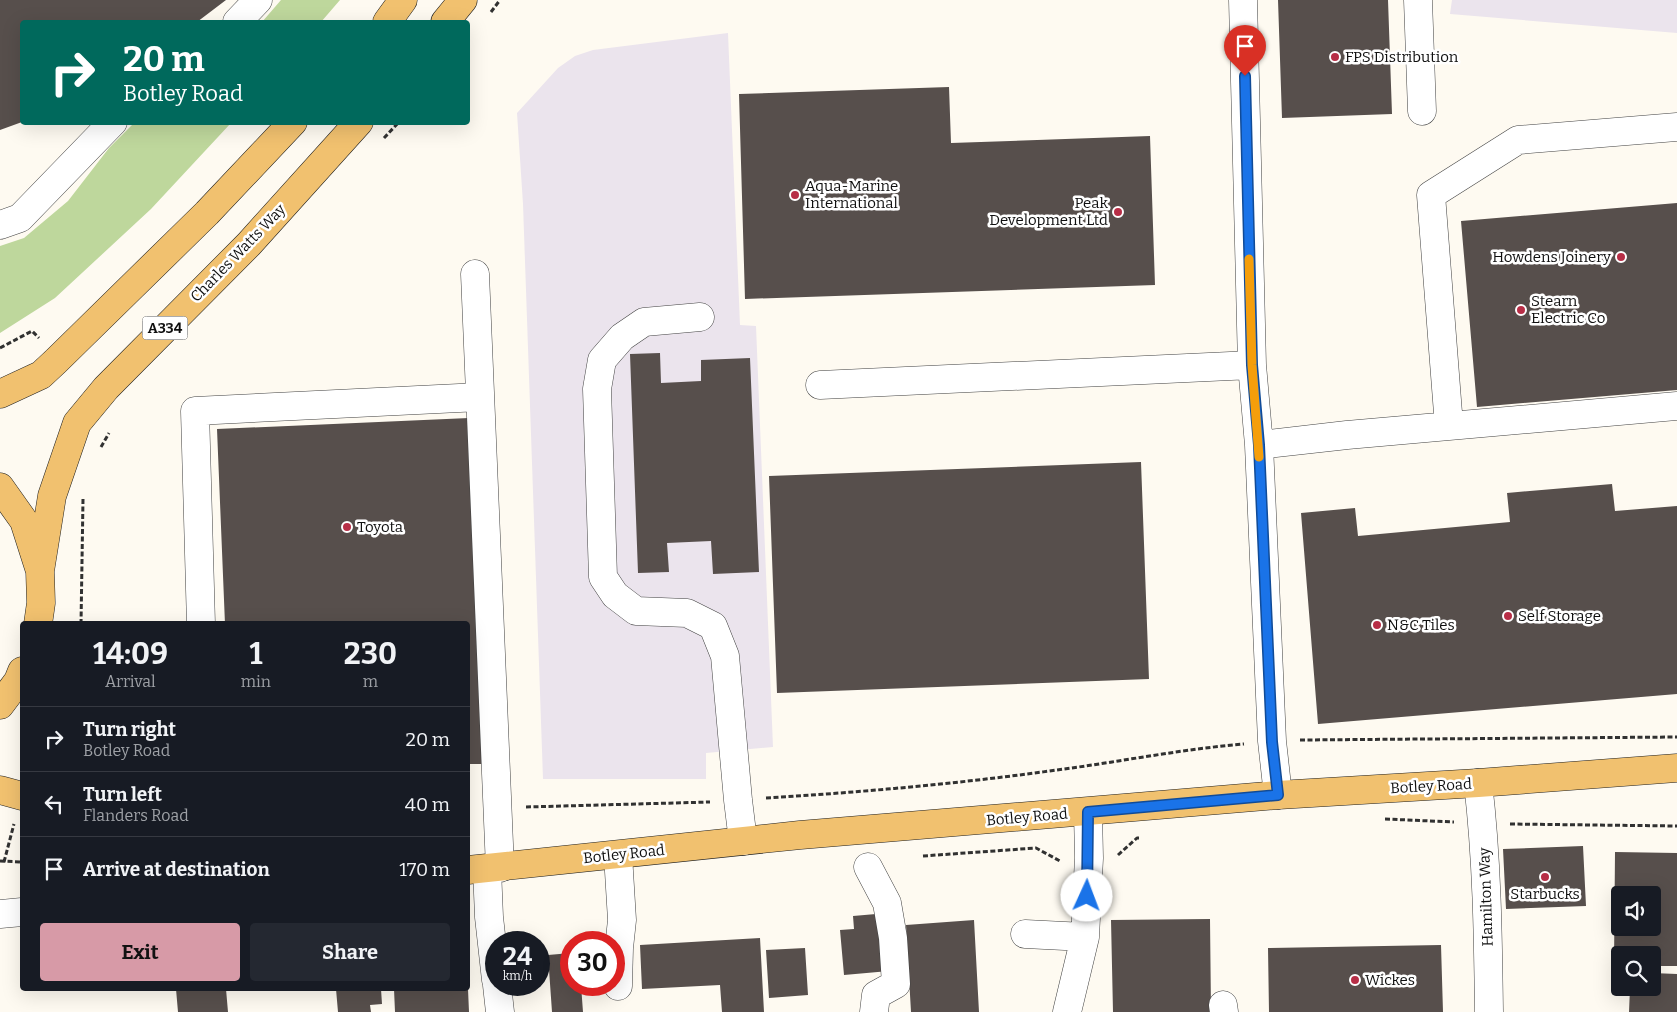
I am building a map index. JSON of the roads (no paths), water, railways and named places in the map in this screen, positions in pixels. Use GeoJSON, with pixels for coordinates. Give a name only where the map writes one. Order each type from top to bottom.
{"type":"FeatureCollection","features":[{"type":"Feature","properties":{"kind":"main road"},"geometry":{"type":"LineString","coordinates":[[389,20],[404,0]]}},
{"type":"Feature","properties":{"kind":"main road"},"geometry":{"type":"LineString","coordinates":[[447,20],[462,0]]}},
{"type":"Feature","properties":{"kind":"main road"},"geometry":{"type":"LineString","coordinates":[[0,394],[41,375],[207,213],[290,125]]}},
{"type":"Feature","properties":{"kind":"main road","name":"Charles Watts Way"},"geometry":{"type":"LineString","coordinates":[[40,571],[52,496],[77,423],[106,388],[249,244],[356,125]]}},
{"type":"Feature","properties":{"kind":"main road"},"geometry":{"type":"LineString","coordinates":[[0,487],[24,521],[40,571],[42,617]]}},
{"type":"Feature","properties":{"kind":"main road"},"geometry":{"type":"LineString","coordinates":[[0,705],[20,676]]}},
{"type":"Feature","properties":{"kind":"main road","name":"Botley Road"},"geometry":{"type":"LineString","coordinates":[[485,869],[743,841],[1278,795],[1478,783],[1677,768]]}},
{"type":"Feature","properties":{"kind":"main road"},"geometry":{"type":"LineString","coordinates":[[0,790],[20,795]]}},
{"type":"Feature","properties":{"kind":"street"},"geometry":{"type":"LineString","coordinates":[[239,20],[258,0]]}},
{"type":"Feature","properties":{"kind":"street"},"geometry":{"type":"LineString","coordinates":[[1243,0],[1252,365],[1259,445],[1272,742],[1278,795]]}},
{"type":"Feature","properties":{"kind":"street"},"geometry":{"type":"LineString","coordinates":[[1418,0],[1422,111]]}},
{"type":"Feature","properties":{"kind":"street"},"geometry":{"type":"LineString","coordinates":[[0,225],[20,218],[110,125]]}},
{"type":"Feature","properties":{"kind":"street"},"geometry":{"type":"LineString","coordinates":[[1449,426],[1431,195],[1518,140],[1677,127]]}},
{"type":"Feature","properties":{"kind":"street"},"geometry":{"type":"LineString","coordinates":[[475,274],[498,809],[485,869],[491,931]]}},
{"type":"Feature","properties":{"kind":"street"},"geometry":{"type":"LineString","coordinates":[[700,317],[644,322],[622,337],[602,360],[597,389],[603,576],[615,595],[636,610],[687,613],[713,626],[725,656],[743,841]]}},
{"type":"Feature","properties":{"kind":"street"},"geometry":{"type":"LineString","coordinates":[[820,386],[1252,365]]}},
{"type":"Feature","properties":{"kind":"street"},"geometry":{"type":"LineString","coordinates":[[201,621],[195,411],[480,398]]}},
{"type":"Feature","properties":{"kind":"street"},"geometry":{"type":"LineString","coordinates":[[1259,445],[1347,435],[1677,406]]}},
{"type":"Feature","properties":{"kind":"street","name":"Hamilton Way"},"geometry":{"type":"LineString","coordinates":[[1478,783],[1484,834],[1487,891],[1489,1012]]}},
{"type":"Feature","properties":{"kind":"street"},"geometry":{"type":"LineString","coordinates":[[1067,1012],[1085,936],[1089,858],[1088,812]]}},
{"type":"Feature","properties":{"kind":"street"},"geometry":{"type":"LineString","coordinates":[[868,908],[869,830]]}},
{"type":"Feature","properties":{"kind":"street"},"geometry":{"type":"LineString","coordinates":[[618,855],[622,920],[621,931]]}},
{"type":"Feature","properties":{"kind":"street"},"geometry":{"type":"LineString","coordinates":[[868,867],[887,903],[893,938],[896,984],[876,996],[874,1012]]}},
{"type":"Feature","properties":{"kind":"street"},"geometry":{"type":"LineString","coordinates":[[0,914],[20,912]]}},
{"type":"Feature","properties":{"kind":"street"},"geometry":{"type":"LineString","coordinates":[[1025,934],[1085,936]]}},
{"type":"Feature","properties":{"kind":"street"},"geometry":{"type":"LineString","coordinates":[[498,996],[500,1012]]}},
{"type":"Feature","properties":{"kind":"place","name":"FPS Distribution"},"geometry":{"type":"Point","coordinates":[1335,57]}},
{"type":"Feature","properties":{"kind":"place","name":"Aqua-Marine International"},"geometry":{"type":"Point","coordinates":[795,195]}},
{"type":"Feature","properties":{"kind":"place","name":"Peak Development Ltd"},"geometry":{"type":"Point","coordinates":[1118,212]}},
{"type":"Feature","properties":{"kind":"place","name":"Howdens Joinery"},"geometry":{"type":"Point","coordinates":[1621,257]}},
{"type":"Feature","properties":{"kind":"place","name":"Stearn Electric Co"},"geometry":{"type":"Point","coordinates":[1521,310]}},
{"type":"Feature","properties":{"kind":"place","name":"Toyota"},"geometry":{"type":"Point","coordinates":[347,527]}},
{"type":"Feature","properties":{"kind":"place","name":"Self Storage"},"geometry":{"type":"Point","coordinates":[1508,616]}},
{"type":"Feature","properties":{"kind":"place","name":"N&C Tiles"},"geometry":{"type":"Point","coordinates":[1377,625]}},
{"type":"Feature","properties":{"kind":"place","name":"Starbucks"},"geometry":{"type":"Point","coordinates":[1545,877]}},
{"type":"Feature","properties":{"kind":"place","name":"Wickes"},"geometry":{"type":"Point","coordinates":[1355,980]}}]}
